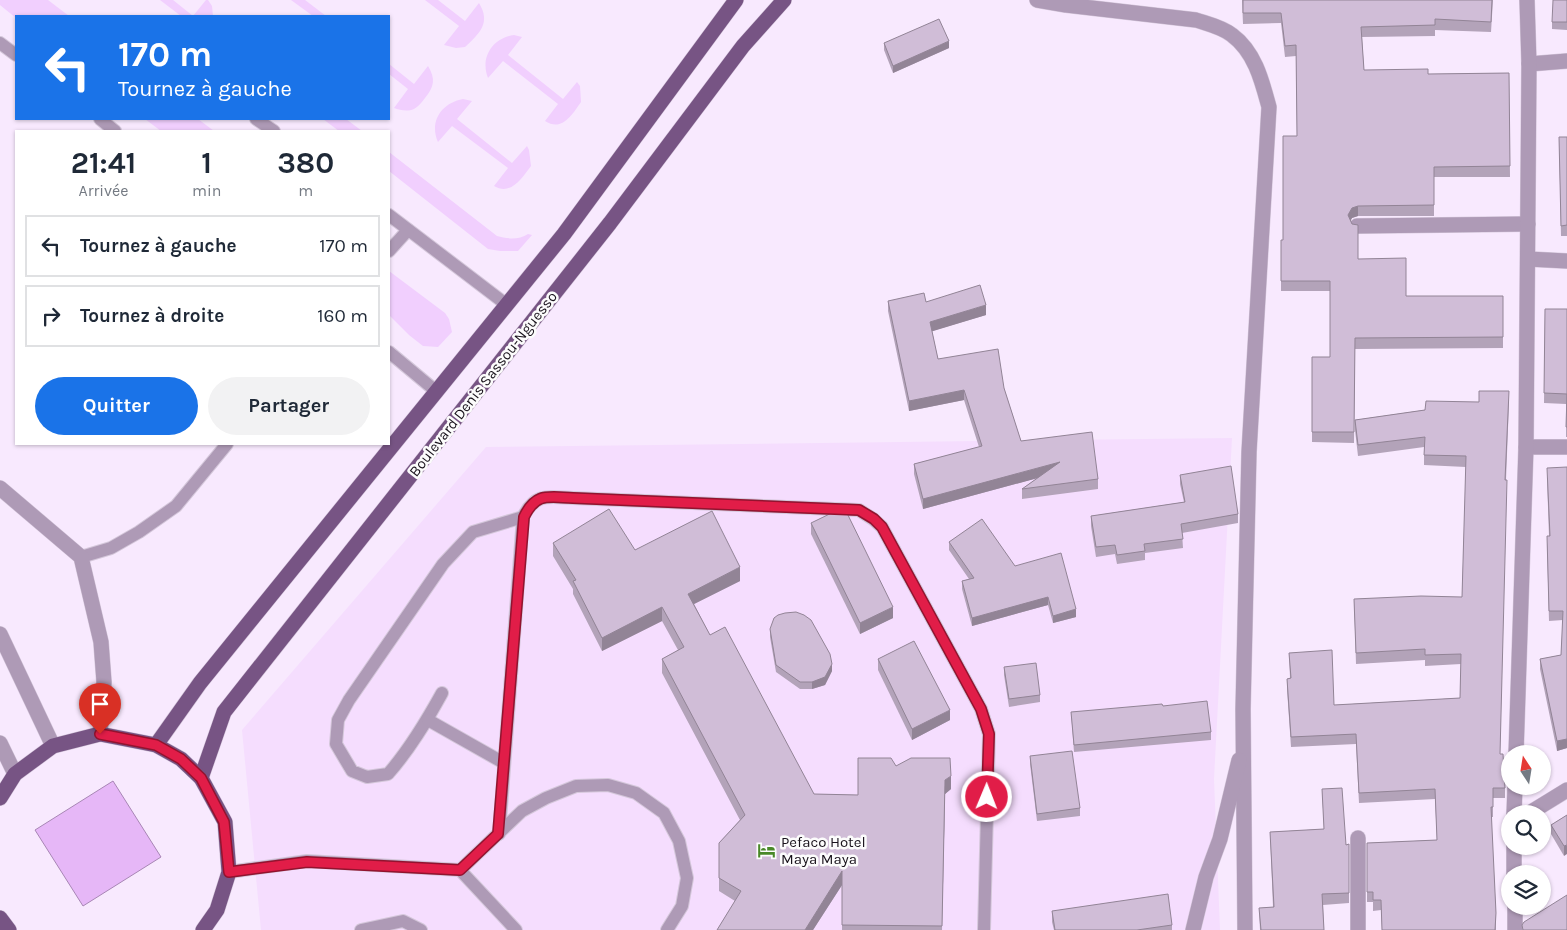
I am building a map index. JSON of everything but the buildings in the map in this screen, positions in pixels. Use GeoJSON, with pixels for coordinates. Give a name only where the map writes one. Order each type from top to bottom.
{"type":"FeatureCollection","features":[{"type":"Feature","properties":{"kind":"main road","name":"Boulevard Denis Sassou-Nguesso"},"geometry":{"type":"LineString","coordinates":[[156,745],[200,683],[564,234],[736,0]]}},
{"type":"Feature","properties":{"kind":"main road","name":"Boulevard Denis Sassou-Nguesso"},"geometry":{"type":"LineString","coordinates":[[201,778],[224,712],[610,223],[743,46],[784,0]]}},
{"type":"Feature","properties":{"kind":"main road"},"geometry":{"type":"LineString","coordinates":[[0,798],[15,774],[53,746],[100,734],[156,745],[181,759],[201,778],[224,822],[229,872],[217,910],[203,930]]}},
{"type":"Feature","properties":{"kind":"main road"},"geometry":{"type":"LineString","coordinates":[[0,918],[9,930]]}},
{"type":"Feature","properties":{"kind":"street"},"geometry":{"type":"LineString","coordinates":[[1037,0],[1196,20],[1216,27],[1232,35],[1247,50],[1260,74],[1269,107],[1249,452],[1243,743],[1245,930]]}},
{"type":"Feature","properties":{"kind":"street"},"geometry":{"type":"LineString","coordinates":[[1516,745],[1526,447],[1529,64],[1527,0]]}},
{"type":"Feature","properties":{"kind":"street"},"geometry":{"type":"LineString","coordinates":[[1529,64],[1567,61]]}},
{"type":"Feature","properties":{"kind":"street"},"geometry":{"type":"LineString","coordinates":[[1357,226],[1528,224]]}},
{"type":"Feature","properties":{"kind":"street"},"geometry":{"type":"LineString","coordinates":[[1528,260],[1567,261]]}},
{"type":"Feature","properties":{"kind":"street"},"geometry":{"type":"LineString","coordinates":[[1526,447],[1567,447]]}},
{"type":"Feature","properties":{"kind":"street"},"geometry":{"type":"LineString","coordinates":[[0,488],[81,557],[101,642],[104,682],[100,734]]}},
{"type":"Feature","properties":{"kind":"street"},"geometry":{"type":"LineString","coordinates":[[0,634],[53,746]]}},
{"type":"Feature","properties":{"kind":"street"},"geometry":{"type":"LineString","coordinates":[[0,743],[15,774]]}},
{"type":"Feature","properties":{"kind":"street"},"geometry":{"type":"LineString","coordinates":[[1193,930],[1206,877],[1220,839],[1243,743]]}},
{"type":"Feature","properties":{"kind":"street"},"geometry":{"type":"LineString","coordinates":[[1543,805],[1567,790]]}},
{"type":"Feature","properties":{"kind":"street"},"geometry":{"type":"LineString","coordinates":[[1358,838],[1358,930]]}},
{"type":"Feature","properties":{"kind":"street"},"geometry":{"type":"LineString","coordinates":[[1514,915],[1515,930]]}},
{"type":"Feature","properties":{"kind":"lane"},"geometry":{"type":"LineString","coordinates":[[0,43],[15,54]]}},
{"type":"Feature","properties":{"kind":"lane"},"geometry":{"type":"LineString","coordinates":[[101,120],[114,130]]}},
{"type":"Feature","properties":{"kind":"lane"},"geometry":{"type":"LineString","coordinates":[[258,120],[272,130]]}},
{"type":"Feature","properties":{"kind":"lane"},"geometry":{"type":"LineString","coordinates":[[390,217],[507,304]]}},
{"type":"Feature","properties":{"kind":"lane"},"geometry":{"type":"LineString","coordinates":[[390,251],[408,230]]}},
{"type":"Feature","properties":{"kind":"lane"},"geometry":{"type":"LineString","coordinates":[[390,353],[437,392]]}},
{"type":"Feature","properties":{"kind":"lane"},"geometry":{"type":"LineString","coordinates":[[81,557],[118,544],[176,506],[226,445]]}},
{"type":"Feature","properties":{"kind":"lane"},"geometry":{"type":"LineString","coordinates":[[498,834],[524,517],[530,504],[544,497],[859,510],[874,519],[882,527],[981,709],[989,734],[984,930]]}},
{"type":"Feature","properties":{"kind":"lane"},"geometry":{"type":"LineString","coordinates":[[442,693],[428,720],[409,749],[388,774],[367,777],[352,770],[336,744],[338,720],[349,700],[443,564],[473,532],[524,517]]}},
{"type":"Feature","properties":{"kind":"lane"},"geometry":{"type":"LineString","coordinates":[[428,720],[504,763]]}},
{"type":"Feature","properties":{"kind":"lane"},"geometry":{"type":"LineString","coordinates":[[229,872],[307,862],[460,870],[522,811],[546,798],[576,786],[608,785],[636,793],[664,813],[679,841],[686,878],[682,906],[667,930]]}},
{"type":"Feature","properties":{"kind":"lane"},"geometry":{"type":"LineString","coordinates":[[460,870],[503,924],[516,930]]}},
{"type":"Feature","properties":{"kind":"lane"},"geometry":{"type":"LineString","coordinates":[[361,930],[403,921],[421,930]]}},
{"type":"Feature","properties":{"kind":"shaded area"},"geometry":{"type":"Polygon","coordinates":[[[0,0],[48,0],[68,15],[15,15],[15,17],[0,5],[0,0]]]}},
{"type":"Feature","properties":{"kind":"shaded area"},"geometry":{"type":"Polygon","coordinates":[[[160,0],[173,0],[192,15],[180,15],[160,0]]]}},
{"type":"Feature","properties":{"kind":"shaded area"},"geometry":{"type":"Polygon","coordinates":[[[206,0],[212,6],[213,15],[194,15],[206,0]]]}},
{"type":"Feature","properties":{"kind":"shaded area"},"geometry":{"type":"Polygon","coordinates":[[[291,0],[305,0],[325,15],[312,15],[291,0]]]}},
{"type":"Feature","properties":{"kind":"shaded area"},"geometry":{"type":"Polygon","coordinates":[[[425,0],[438,0],[465,21],[479,3],[484,16],[482,27],[465,47],[456,48],[444,45],[459,26],[425,0]]]}},
{"type":"Feature","properties":{"kind":"shaded area"},"geometry":{"type":"Polygon","coordinates":[[[514,35],[522,37],[508,55],[563,99],[577,82],[580,86],[581,102],[570,117],[561,123],[551,124],[545,121],[558,104],[503,61],[488,78],[486,63],[490,50],[500,40],[514,35]]]}},
{"type":"Feature","properties":{"kind":"shaded area"},"geometry":{"type":"Polygon","coordinates":[[[390,65],[414,84],[428,66],[433,83],[423,101],[411,110],[406,111],[394,108],[408,89],[390,75],[390,65]]]}},
{"type":"Feature","properties":{"kind":"shaded area"},"geometry":{"type":"Polygon","coordinates":[[[463,99],[472,101],[457,119],[512,163],[527,146],[531,166],[520,180],[511,187],[500,189],[494,186],[508,168],[452,126],[438,142],[435,127],[439,115],[443,109],[455,101],[463,99]]]}},
{"type":"Feature","properties":{"kind":"shaded area"},"geometry":{"type":"Polygon","coordinates":[[[146,120],[199,120],[213,130],[160,130],[146,120]]]}},
{"type":"Feature","properties":{"kind":"shaded area"},"geometry":{"type":"Polygon","coordinates":[[[324,120],[347,120],[361,130],[338,130],[324,120]]]}},
{"type":"Feature","properties":{"kind":"shaded area"},"geometry":{"type":"Polygon","coordinates":[[[390,153],[497,236],[513,238],[528,234],[532,235],[518,251],[488,249],[390,172],[390,153]]]}},
{"type":"Feature","properties":{"kind":"shaded area"},"geometry":{"type":"Polygon","coordinates":[[[390,272],[445,313],[449,319],[452,332],[438,347],[423,346],[390,316],[390,272]]]}},
{"type":"Feature","properties":{"kind":"shaded area"},"geometry":{"type":"Polygon","coordinates":[[[1232,438],[1214,779],[1220,930],[261,930],[242,730],[486,447],[1232,438]]]}},
{"type":"Feature","properties":{"kind":"shaded area"},"geometry":{"type":"Polygon","coordinates":[[[113,781],[161,857],[83,906],[35,830],[113,781]]]}},
{"type":"Feature","properties":{"kind":"place","name":"Pefaco Hotel Maya Maya"},"geometry":{"type":"Point","coordinates":[767,851]}},
{"type":"Feature","properties":{"kind":"route"},"geometry":{"type":"LineString","coordinates":[[100,734],[156,745],[181,759],[201,778],[224,822],[229,872],[307,862],[460,870],[498,834],[524,517],[530,504],[544,497],[859,510],[874,519],[882,527],[981,709],[989,734],[987,797]]}}]}
